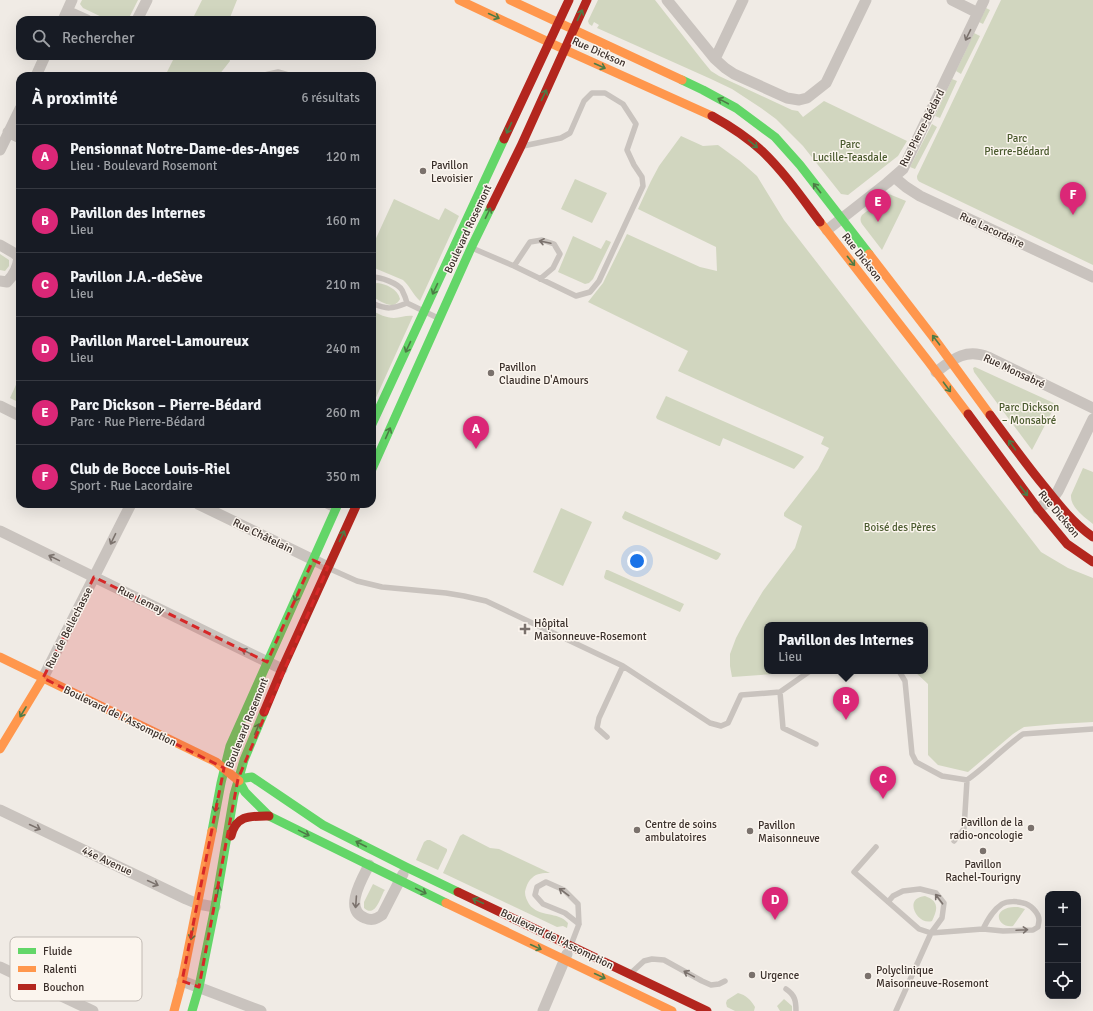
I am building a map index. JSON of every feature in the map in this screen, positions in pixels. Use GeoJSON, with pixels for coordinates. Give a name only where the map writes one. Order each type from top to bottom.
{"type":"FeatureCollection","features":[{"type":"Feature","properties":{"kind":"main road"},"geometry":{"type":"LineString","coordinates":[[459,0],[550,42]]}},
{"type":"Feature","properties":{"kind":"main road"},"geometry":{"type":"LineString","coordinates":[[510,0],[558,23]]}},
{"type":"Feature","properties":{"kind":"main road","name":"Boulevard Rosemont"},"geometry":{"type":"LineString","coordinates":[[376,460],[440,319],[464,244],[569,0]]}},
{"type":"Feature","properties":{"kind":"main road","name":"Boulevard Rosemont"},"geometry":{"type":"LineString","coordinates":[[376,415],[424,312],[521,146],[588,0]]}},
{"type":"Feature","properties":{"kind":"main road","name":"Rue Dickson"},"geometry":{"type":"LineString","coordinates":[[558,23],[702,90],[736,108],[775,137],[800,165],[842,218],[1053,498],[1068,516],[1093,537]]}},
{"type":"Feature","properties":{"kind":"main road","name":"Rue Dickson"},"geometry":{"type":"LineString","coordinates":[[550,42],[711,116],[730,126],[762,151],[782,173],[827,230],[936,372],[1038,509],[1067,544],[1093,562]]}},
{"type":"Feature","properties":{"kind":"main road","name":"Boulevard Rosemont"},"geometry":{"type":"LineString","coordinates":[[174,1011],[182,981],[224,768],[230,746],[336,508]]}},
{"type":"Feature","properties":{"kind":"main road","name":"Boulevard Rosemont"},"geometry":{"type":"LineString","coordinates":[[192,1011],[199,987],[215,907],[233,802],[244,760],[282,669],[355,508]]}},
{"type":"Feature","properties":{"kind":"main road","name":"Boulevard de l'Assomption"},"geometry":{"type":"LineString","coordinates":[[0,657],[211,760],[238,779],[245,792],[269,816],[508,934],[672,1011]]}},
{"type":"Feature","properties":{"kind":"main road","name":"Rue de Bellechasse"},"geometry":{"type":"LineString","coordinates":[[0,749],[43,678]]}},
{"type":"Feature","properties":{"kind":"main road","name":"Boulevard de l'Assomption"},"geometry":{"type":"LineString","coordinates":[[238,779],[252,777],[323,824],[406,867],[707,1011]]}},
{"type":"Feature","properties":{"kind":"main road"},"geometry":{"type":"LineString","coordinates":[[225,850],[236,824],[240,819],[252,816],[269,816]]}},
{"type":"Feature","properties":{"kind":"street"},"geometry":{"type":"LineString","coordinates":[[65,15],[72,0]]}},
{"type":"Feature","properties":{"kind":"street"},"geometry":{"type":"LineString","coordinates":[[139,16],[147,0]]}},
{"type":"Feature","properties":{"kind":"street"},"geometry":{"type":"LineString","coordinates":[[667,0],[724,68],[734,74],[791,99],[799,100],[807,98],[826,83],[866,0]]}},
{"type":"Feature","properties":{"kind":"street"},"geometry":{"type":"LineString","coordinates":[[715,59],[744,0]]}},
{"type":"Feature","properties":{"kind":"street"},"geometry":{"type":"LineString","coordinates":[[952,0],[978,13]]}},
{"type":"Feature","properties":{"kind":"street","name":"Rue Pierre-Bédard"},"geometry":{"type":"LineString","coordinates":[[827,230],[894,177],[906,164],[984,0]]}},
{"type":"Feature","properties":{"kind":"street"},"geometry":{"type":"LineString","coordinates":[[38,72],[43,60]]}},
{"type":"Feature","properties":{"kind":"street"},"geometry":{"type":"LineString","coordinates":[[0,150],[16,117]]}},
{"type":"Feature","properties":{"kind":"street"},"geometry":{"type":"LineString","coordinates":[[8,132],[16,136]]}},
{"type":"Feature","properties":{"kind":"street","name":"Rue Lacordaire"},"geometry":{"type":"LineString","coordinates":[[894,177],[906,188],[920,196],[1093,277]]}},
{"type":"Feature","properties":{"kind":"street"},"geometry":{"type":"LineString","coordinates":[[0,245],[16,255]]}},
{"type":"Feature","properties":{"kind":"street"},"geometry":{"type":"LineString","coordinates":[[0,280],[7,282],[12,277],[16,268]]}},
{"type":"Feature","properties":{"kind":"street","name":"Rue Monsabré"},"geometry":{"type":"LineString","coordinates":[[936,372],[951,361],[972,353],[983,356],[1093,408]]}},
{"type":"Feature","properties":{"kind":"street"},"geometry":{"type":"LineString","coordinates":[[0,406],[16,414]]}},
{"type":"Feature","properties":{"kind":"street"},"geometry":{"type":"LineString","coordinates":[[1038,509],[1053,498],[1058,491],[1093,419]]}},
{"type":"Feature","properties":{"kind":"street","name":"Rue de Bellechasse"},"geometry":{"type":"LineString","coordinates":[[43,678],[129,508]]}},
{"type":"Feature","properties":{"kind":"street","name":"Rue Châtelain"},"geometry":{"type":"LineString","coordinates":[[206,508],[328,567]]}},
{"type":"Feature","properties":{"kind":"street","name":"Rue Lemay"},"geometry":{"type":"LineString","coordinates":[[0,531],[282,669]]}},
{"type":"Feature","properties":{"kind":"street","name":"44e Avenue"},"geometry":{"type":"LineString","coordinates":[[0,810],[186,899],[198,904],[215,907]]}},
{"type":"Feature","properties":{"kind":"street"},"geometry":{"type":"LineString","coordinates":[[369,865],[357,890],[354,902],[356,910],[360,916],[370,920],[376,919],[382,915],[406,867]]}},
{"type":"Feature","properties":{"kind":"street"},"geometry":{"type":"LineString","coordinates":[[543,1011],[571,945]]}},
{"type":"Feature","properties":{"kind":"street"},"geometry":{"type":"LineString","coordinates":[[0,967],[10,972]]}},
{"type":"Feature","properties":{"kind":"street"},"geometry":{"type":"LineString","coordinates":[[182,981],[261,1011]]}},
{"type":"Feature","properties":{"kind":"street"},"geometry":{"type":"LineString","coordinates":[[72,1001],[93,1011]]}},
{"type":"Feature","properties":{"kind":"lane"},"geometry":{"type":"LineString","coordinates":[[464,244],[576,296],[590,292],[599,281],[643,186],[642,177],[627,150],[636,124],[623,104],[605,93],[592,93],[584,101],[570,132],[561,138],[521,146]]}},
{"type":"Feature","properties":{"kind":"lane"},"geometry":{"type":"LineString","coordinates":[[514,266],[530,242],[542,240],[554,244],[560,254],[553,268],[540,279]]}},
{"type":"Feature","properties":{"kind":"lane"},"geometry":{"type":"LineString","coordinates":[[376,277],[402,289],[407,303],[440,319]]}},
{"type":"Feature","properties":{"kind":"lane"},"geometry":{"type":"LineString","coordinates":[[376,305],[382,308],[394,308],[407,303]]}},
{"type":"Feature","properties":{"kind":"lane"},"geometry":{"type":"LineString","coordinates":[[328,567],[357,580],[382,586],[446,593],[486,601],[624,666],[710,723],[721,726],[728,723],[741,695],[780,692],[806,674]]}},
{"type":"Feature","properties":{"kind":"lane"},"geometry":{"type":"LineString","coordinates":[[607,737],[598,728],[599,718],[624,666]]}},
{"type":"Feature","properties":{"kind":"lane"},"geometry":{"type":"LineString","coordinates":[[902,674],[905,681],[912,754],[916,762],[942,776],[967,780],[980,771],[1014,740],[1023,734],[1093,729]]}},
{"type":"Feature","properties":{"kind":"lane"},"geometry":{"type":"LineString","coordinates":[[780,692],[783,728],[816,744]]}},
{"type":"Feature","properties":{"kind":"lane"},"geometry":{"type":"LineString","coordinates":[[954,841],[964,829],[967,780]]}},
{"type":"Feature","properties":{"kind":"lane"},"geometry":{"type":"LineString","coordinates":[[876,847],[854,872],[919,929],[932,933],[983,929],[1003,931],[1033,930],[1038,927],[1040,920],[1032,908],[1024,903],[1003,903],[989,917],[983,929]]}},
{"type":"Feature","properties":{"kind":"lane"},"geometry":{"type":"LineString","coordinates":[[571,945],[579,924],[578,904],[564,890],[546,882],[537,887],[535,895],[543,904],[565,913],[579,924]]}},
{"type":"Feature","properties":{"kind":"lane"},"geometry":{"type":"LineString","coordinates":[[888,902],[893,896],[903,891],[920,889],[936,893],[944,903],[942,918],[932,933],[896,1011]]}},
{"type":"Feature","properties":{"kind":"lane"},"geometry":{"type":"LineString","coordinates":[[630,974],[644,962],[652,959],[664,960],[712,985],[725,981]]}},
{"type":"Feature","properties":{"kind":"lane"},"geometry":{"type":"LineString","coordinates":[[786,989],[795,997],[796,1011]]}},
{"type":"Feature","properties":{"kind":"highlighted area"},"geometry":{"type":"Polygon","coordinates":[[[313,560],[328,567],[238,779],[199,987],[182,981],[224,768],[43,678],[94,577],[267,662],[313,560]]]}},
{"type":"Feature","properties":{"kind":"green space"},"geometry":{"type":"Polygon","coordinates":[[[82,0],[138,0],[130,16],[100,16],[83,8],[80,4],[82,0]]]}},
{"type":"Feature","properties":{"kind":"green space"},"geometry":{"type":"Polygon","coordinates":[[[202,0],[237,0],[231,16],[194,16],[202,0]]]}},
{"type":"Feature","properties":{"kind":"green space","name":"Parc Lucille-Teasdale"},"geometry":{"type":"Polygon","coordinates":[[[598,0],[655,0],[711,71],[719,76],[792,110],[798,111],[803,117],[824,101],[907,141],[898,156],[848,195],[841,194],[803,146],[776,119],[761,108],[732,89],[597,28],[599,25],[594,22],[592,26],[589,24],[588,21],[598,0]]]}},
{"type":"Feature","properties":{"kind":"green space","name":"Parc Pierre-Bédard"},"geometry":{"type":"Polygon","coordinates":[[[1001,0],[1093,0],[1093,265],[922,183],[918,179],[917,176],[1001,0]]]}},
{"type":"Feature","properties":{"kind":"green space"},"geometry":{"type":"Polygon","coordinates":[[[986,8],[990,10],[983,24],[979,22],[986,8]]]}},
{"type":"Feature","properties":{"kind":"green space"},"geometry":{"type":"Polygon","coordinates":[[[974,33],[980,36],[961,74],[956,71],[974,33]]]}},
{"type":"Feature","properties":{"kind":"green space"},"geometry":{"type":"Polygon","coordinates":[[[173,60],[230,61],[221,72],[167,72],[173,60]]]}},
{"type":"Feature","properties":{"kind":"green space"},"geometry":{"type":"Polygon","coordinates":[[[952,79],[957,81],[940,118],[935,116],[952,79]]]}},
{"type":"Feature","properties":{"kind":"green space"},"geometry":{"type":"Polygon","coordinates":[[[932,124],[937,127],[915,169],[910,167],[932,124]]]}},
{"type":"Feature","properties":{"kind":"green space","name":"Boisé des Pères"},"geometry":{"type":"Polygon","coordinates":[[[681,136],[703,146],[718,145],[757,176],[784,220],[1041,552],[1068,568],[1093,578],[1093,722],[1024,727],[1013,734],[968,772],[938,765],[928,755],[928,684],[917,674],[928,674],[928,622],[764,622],[764,674],[774,674],[732,677],[730,654],[736,638],[763,591],[795,548],[802,526],[784,516],[784,513],[818,469],[829,448],[821,444],[824,437],[678,371],[688,351],[588,302],[603,283],[627,234],[700,267],[717,271],[716,247],[638,209],[659,166],[681,136]]]}},
{"type":"Feature","properties":{"kind":"green space"},"geometry":{"type":"Polygon","coordinates":[[[575,179],[607,193],[592,223],[561,209],[575,179]]]}},
{"type":"Feature","properties":{"kind":"green space"},"geometry":{"type":"Polygon","coordinates":[[[889,194],[906,201],[882,250],[862,224],[861,218],[862,215],[889,194]]]}},
{"type":"Feature","properties":{"kind":"green space"},"geometry":{"type":"Polygon","coordinates":[[[394,199],[439,220],[445,208],[459,216],[420,301],[403,280],[376,269],[376,238],[394,199]]]}},
{"type":"Feature","properties":{"kind":"green space"},"geometry":{"type":"Polygon","coordinates":[[[573,236],[601,249],[606,240],[611,242],[593,279],[589,283],[585,284],[558,272],[573,236]]]}},
{"type":"Feature","properties":{"kind":"green space"},"geometry":{"type":"Polygon","coordinates":[[[0,254],[9,260],[9,266],[5,271],[0,270],[0,254]]]}},
{"type":"Feature","properties":{"kind":"green space"},"geometry":{"type":"Polygon","coordinates":[[[376,283],[388,286],[397,292],[400,299],[397,303],[391,305],[376,299],[376,283]]]}},
{"type":"Feature","properties":{"kind":"green space"},"geometry":{"type":"Polygon","coordinates":[[[376,313],[391,318],[413,316],[376,398],[376,313]]]}},
{"type":"Feature","properties":{"kind":"green space","name":"Parc Dickson – Monsabré"},"geometry":{"type":"Polygon","coordinates":[[[975,367],[1056,404],[1032,450],[974,372],[973,368],[975,367]]]}},
{"type":"Feature","properties":{"kind":"green space"},"geometry":{"type":"Polygon","coordinates":[[[16,385],[16,401],[10,398],[16,385]]]}},
{"type":"Feature","properties":{"kind":"green space"},"geometry":{"type":"Polygon","coordinates":[[[666,396],[804,457],[794,469],[723,438],[719,446],[657,419],[656,417],[666,396]]]}},
{"type":"Feature","properties":{"kind":"green space"},"geometry":{"type":"Polygon","coordinates":[[[1083,468],[1093,472],[1093,524],[1075,508],[1071,499],[1071,495],[1083,468]]]}},
{"type":"Feature","properties":{"kind":"green space"},"geometry":{"type":"Polygon","coordinates":[[[561,508],[592,522],[563,586],[533,572],[561,508]]]}},
{"type":"Feature","properties":{"kind":"green space"},"geometry":{"type":"Polygon","coordinates":[[[625,511],[721,554],[716,560],[623,519],[622,517],[625,511]]]}},
{"type":"Feature","properties":{"kind":"green space"},"geometry":{"type":"Polygon","coordinates":[[[606,570],[684,604],[680,612],[605,579],[604,577],[606,570]]]}},
{"type":"Feature","properties":{"kind":"green space"},"geometry":{"type":"Polygon","coordinates":[[[463,834],[490,848],[499,849],[550,873],[538,874],[528,882],[525,892],[526,897],[529,904],[538,911],[564,919],[568,923],[567,928],[563,926],[557,927],[443,873],[460,836],[463,834]]]}},
{"type":"Feature","properties":{"kind":"green space"},"geometry":{"type":"Polygon","coordinates":[[[430,840],[447,849],[438,870],[416,860],[424,842],[430,840]]]}},
{"type":"Feature","properties":{"kind":"green space"},"geometry":{"type":"Polygon","coordinates":[[[373,884],[385,890],[377,906],[371,911],[364,908],[364,902],[373,884]]]}},
{"type":"Feature","properties":{"kind":"green space"},"geometry":{"type":"Polygon","coordinates":[[[925,896],[933,900],[936,906],[932,921],[927,921],[918,916],[913,906],[914,901],[925,896]]]}},
{"type":"Feature","properties":{"kind":"green space"},"geometry":{"type":"Polygon","coordinates":[[[1018,907],[1025,909],[1013,926],[1008,926],[1002,923],[999,917],[1001,911],[1008,908],[1018,907]]]}},
{"type":"Feature","properties":{"kind":"green space"},"geometry":{"type":"Polygon","coordinates":[[[738,993],[746,996],[750,1000],[755,1007],[754,1011],[735,1011],[727,1007],[727,1000],[738,993]]]}},
{"type":"Feature","properties":{"kind":"green space"},"geometry":{"type":"Polygon","coordinates":[[[784,999],[792,1006],[792,1011],[780,1011],[777,1006],[784,999]]]}},
{"type":"Feature","properties":{"kind":"traffic: fast"},"geometry":{"type":"LineString","coordinates":[[682,80],[736,108],[775,137],[800,165],[869,254]]}},
{"type":"Feature","properties":{"kind":"traffic: fast"},"geometry":{"type":"LineString","coordinates":[[376,415],[504,139]]}},
{"type":"Feature","properties":{"kind":"traffic: fast"},"geometry":{"type":"LineString","coordinates":[[376,460],[471,248],[491,207]]}},
{"type":"Feature","properties":{"kind":"traffic: fast"},"geometry":{"type":"LineString","coordinates":[[212,831],[230,746],[336,508]]}},
{"type":"Feature","properties":{"kind":"traffic: fast"},"geometry":{"type":"LineString","coordinates":[[192,1011],[199,987],[215,907],[234,795],[244,760],[264,712]]}},
{"type":"Feature","properties":{"kind":"traffic: fast"},"geometry":{"type":"LineString","coordinates":[[238,779],[252,777],[323,825],[458,892]]}},
{"type":"Feature","properties":{"kind":"traffic: fast"},"geometry":{"type":"LineString","coordinates":[[239,781],[245,792],[269,816],[446,903]]}},
{"type":"Feature","properties":{"kind":"traffic: slow"},"geometry":{"type":"LineString","coordinates":[[459,0],[712,116]]}},
{"type":"Feature","properties":{"kind":"traffic: slow"},"geometry":{"type":"LineString","coordinates":[[510,0],[682,80]]}},
{"type":"Feature","properties":{"kind":"traffic: slow"},"geometry":{"type":"LineString","coordinates":[[820,222],[968,414]]}},
{"type":"Feature","properties":{"kind":"traffic: slow"},"geometry":{"type":"LineString","coordinates":[[869,254],[933,337],[990,415]]}},
{"type":"Feature","properties":{"kind":"traffic: slow"},"geometry":{"type":"LineString","coordinates":[[0,657],[216,762],[239,781]]}},
{"type":"Feature","properties":{"kind":"traffic: slow"},"geometry":{"type":"LineString","coordinates":[[0,749],[43,678]]}},
{"type":"Feature","properties":{"kind":"traffic: slow"},"geometry":{"type":"LineString","coordinates":[[174,1011],[182,981],[212,831]]}},
{"type":"Feature","properties":{"kind":"traffic: slow"},"geometry":{"type":"LineString","coordinates":[[446,903],[672,1011]]}},
{"type":"Feature","properties":{"kind":"traffic: jam"},"geometry":{"type":"LineString","coordinates":[[504,139],[569,0]]}},
{"type":"Feature","properties":{"kind":"traffic: jam"},"geometry":{"type":"LineString","coordinates":[[491,207],[521,146],[587,0]]}},
{"type":"Feature","properties":{"kind":"traffic: jam"},"geometry":{"type":"LineString","coordinates":[[712,116],[738,132],[762,151],[785,176],[820,222]]}},
{"type":"Feature","properties":{"kind":"traffic: jam"},"geometry":{"type":"LineString","coordinates":[[968,414],[1038,509],[1067,544],[1093,562]]}},
{"type":"Feature","properties":{"kind":"traffic: jam"},"geometry":{"type":"LineString","coordinates":[[990,415],[1030,469],[1061,507],[1079,526],[1093,537]]}},
{"type":"Feature","properties":{"kind":"traffic: jam"},"geometry":{"type":"LineString","coordinates":[[264,712],[355,508]]}},
{"type":"Feature","properties":{"kind":"traffic: jam"},"geometry":{"type":"LineString","coordinates":[[231,836],[233,829],[240,820],[256,816],[269,816]]}},
{"type":"Feature","properties":{"kind":"traffic: jam"},"geometry":{"type":"LineString","coordinates":[[458,892],[707,1011]]}},
{"type":"Feature","properties":{"kind":"place","name":"Pavillon Levoisier"},"geometry":{"type":"Point","coordinates":[423,171]}},
{"type":"Feature","properties":{"kind":"place","name":"Club de Bocce Louis-Riel"},"geometry":{"type":"Point","coordinates":[1073,215]}},
{"type":"Feature","properties":{"kind":"place","name":"Parc Dickson – Pierre-Bédard"},"geometry":{"type":"Point","coordinates":[878,222]}},
{"type":"Feature","properties":{"kind":"place","name":"Pavillon Claudine D'Amours"},"geometry":{"type":"Point","coordinates":[491,373]}},
{"type":"Feature","properties":{"kind":"place","name":"Pensionnat Notre-Dame-des-Anges"},"geometry":{"type":"Point","coordinates":[476,449]}},
{"type":"Feature","properties":{"kind":"place","name":"Hôpital Maisonneuve-Rosemont"},"geometry":{"type":"Point","coordinates":[525,629]}},
{"type":"Feature","properties":{"kind":"place","name":"Pavillon des Internes"},"geometry":{"type":"Point","coordinates":[846,720]}},
{"type":"Feature","properties":{"kind":"place","name":"Pavillon J.A.-deSève"},"geometry":{"type":"Point","coordinates":[883,799]}},
{"type":"Feature","properties":{"kind":"place","name":"Pavillon de la radio-oncologie"},"geometry":{"type":"Point","coordinates":[1031,828]}},
{"type":"Feature","properties":{"kind":"place","name":"Centre de soins ambulatoires"},"geometry":{"type":"Point","coordinates":[637,830]}},
{"type":"Feature","properties":{"kind":"place","name":"Pavillon Maisonneuve"},"geometry":{"type":"Point","coordinates":[750,831]}},
{"type":"Feature","properties":{"kind":"place","name":"Pavillon Rachel-Tourigny"},"geometry":{"type":"Point","coordinates":[983,851]}},
{"type":"Feature","properties":{"kind":"place","name":"Pavillon Marcel-Lamoureux"},"geometry":{"type":"Point","coordinates":[775,920]}},
{"type":"Feature","properties":{"kind":"place","name":"Urgence"},"geometry":{"type":"Point","coordinates":[752,975]}},
{"type":"Feature","properties":{"kind":"place","name":"Polyclinique Maisonneuve-Rosemont"},"geometry":{"type":"Point","coordinates":[868,976]}}]}
